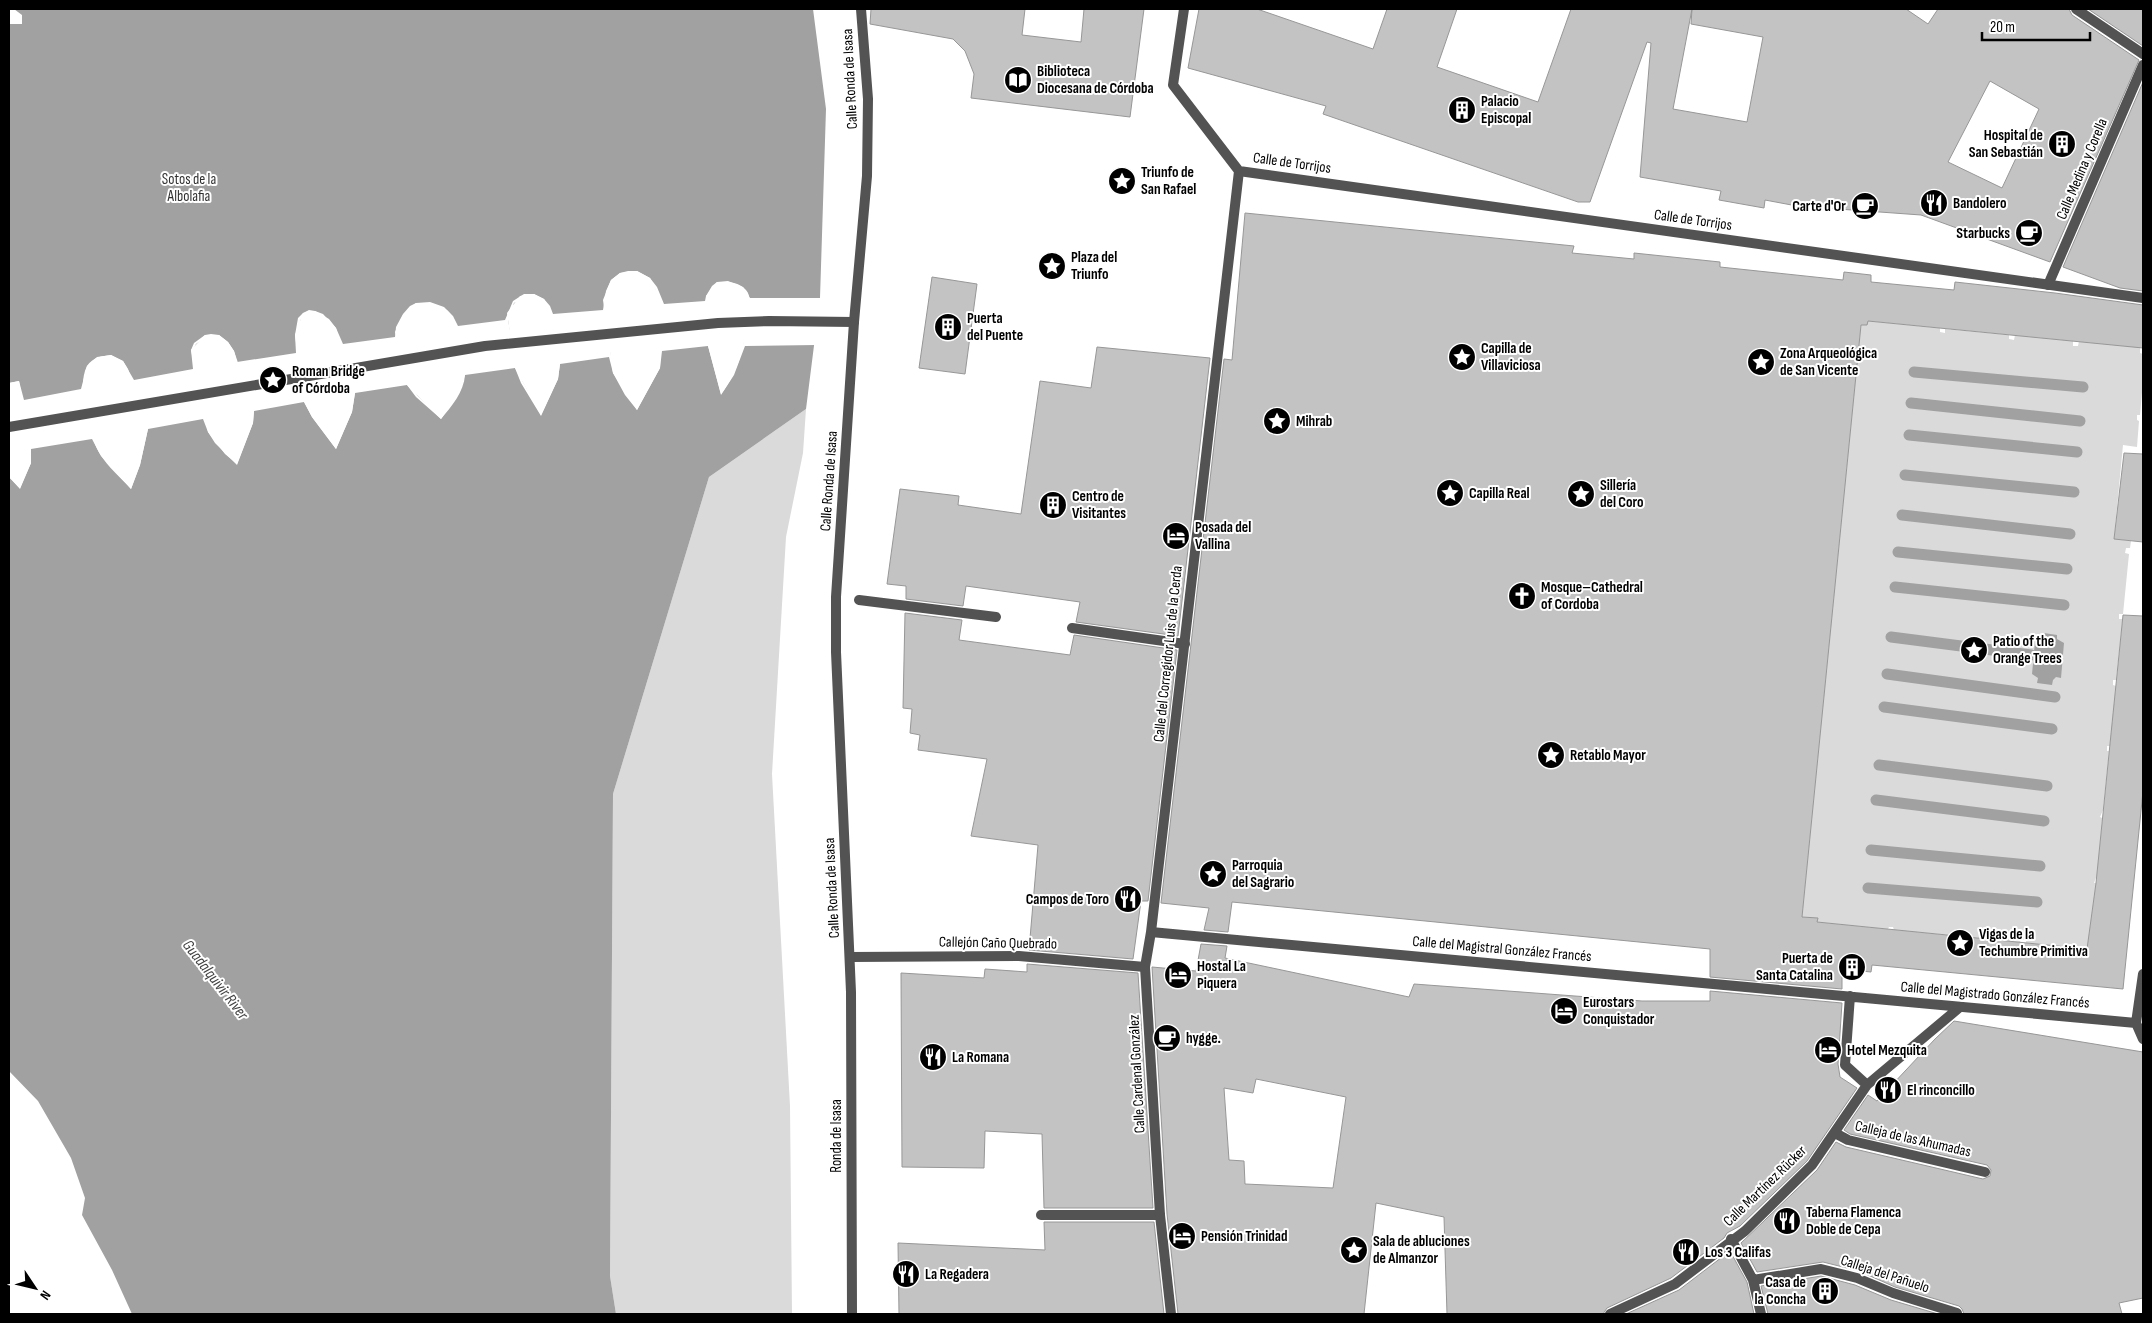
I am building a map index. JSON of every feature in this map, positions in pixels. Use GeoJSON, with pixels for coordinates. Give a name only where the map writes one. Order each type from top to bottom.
{"type":"FeatureCollection","features":[{"type":"Feature","properties":{"kind":"street","name":"Calle Ronda de Isasa"},"geometry":{"type":"LineString","coordinates":[[850,957],[836,652],[836,597],[854,322],[867,166],[868,99],[861,9]]}},
{"type":"Feature","properties":{"kind":"street"},"geometry":{"type":"LineString","coordinates":[[1184,9],[1173,85],[1239,171]]}},
{"type":"Feature","properties":{"kind":"street"},"geometry":{"type":"LineString","coordinates":[[2076,9],[2143,54]]}},
{"type":"Feature","properties":{"kind":"street","name":"Calle Medina y Corella"},"geometry":{"type":"LineString","coordinates":[[2048,285],[2143,65]]}},
{"type":"Feature","properties":{"kind":"street","name":"Calle de Torrijos"},"geometry":{"type":"LineString","coordinates":[[1239,171],[2143,298]]}},
{"type":"Feature","properties":{"kind":"street","name":"Calle del Corregidor Luis de la Cerda"},"geometry":{"type":"LineString","coordinates":[[1151,932],[1239,171]]}},
{"type":"Feature","properties":{"kind":"street"},"geometry":{"type":"LineString","coordinates":[[9,427],[485,346],[718,323],[854,322]]}},
{"type":"Feature","properties":{"kind":"street"},"geometry":{"type":"LineString","coordinates":[[859,600],[996,617]]}},
{"type":"Feature","properties":{"kind":"street"},"geometry":{"type":"LineString","coordinates":[[1072,628],[1184,644]]}},
{"type":"Feature","properties":{"kind":"street","name":"Calle Cardenal González"},"geometry":{"type":"LineString","coordinates":[[1151,932],[1145,966],[1160,1215],[1170,1314]]}},
{"type":"Feature","properties":{"kind":"street","name":"Calle del Magistral González Francés"},"geometry":{"type":"LineString","coordinates":[[1151,932],[1850,996]]}},
{"type":"Feature","properties":{"kind":"street","name":"Callejón Caño Quebrado"},"geometry":{"type":"LineString","coordinates":[[850,957],[1019,956],[1145,966]]}},
{"type":"Feature","properties":{"kind":"street","name":"Ronda de Isasa"},"geometry":{"type":"LineString","coordinates":[[850,957],[852,1314]]}},
{"type":"Feature","properties":{"kind":"street"},"geometry":{"type":"LineString","coordinates":[[2143,974],[2136,1023],[2143,1038]]}},
{"type":"Feature","properties":{"kind":"street"},"geometry":{"type":"LineString","coordinates":[[1850,996],[1845,1065],[1867,1085]]}},
{"type":"Feature","properties":{"kind":"street","name":"Calle del Magistrado González Francés"},"geometry":{"type":"LineString","coordinates":[[1850,996],[2136,1023]]}},
{"type":"Feature","properties":{"kind":"street","name":"Calle Martínez Rücker"},"geometry":{"type":"LineString","coordinates":[[1610,1314],[1675,1284],[1731,1239],[1745,1231],[1812,1165],[1867,1085],[1960,1007]]}},
{"type":"Feature","properties":{"kind":"street","name":"Calleja de las Ahumadas"},"geometry":{"type":"LineString","coordinates":[[1834,1132],[1848,1140],[1985,1172]]}},
{"type":"Feature","properties":{"kind":"street"},"geometry":{"type":"LineString","coordinates":[[1041,1215],[1160,1215]]}},
{"type":"Feature","properties":{"kind":"street"},"geometry":{"type":"LineString","coordinates":[[1731,1239],[1753,1280],[1761,1314]]}},
{"type":"Feature","properties":{"kind":"street","name":"Calleja del Pañuelo"},"geometry":{"type":"LineString","coordinates":[[1753,1280],[1773,1275],[1821,1269],[1857,1278],[1893,1293],[1957,1313]]}},
{"type":"Feature","properties":{"kind":"shaded area","name":"Patio of the Orange Trees"},"geometry":{"type":"Polygon","coordinates":[[[1868,321],[1940,328],[1940,332],[1945,333],[1945,329],[2009,335],[2009,339],[2014,340],[2015,335],[2073,341],[2073,346],[2078,346],[2079,341],[2140,347],[2140,353],[2143,354],[2140,415],[2137,415],[2137,420],[2139,421],[2137,447],[2123,445],[2114,539],[2131,541],[2130,548],[2126,548],[2125,553],[2129,554],[2123,614],[2119,614],[2119,619],[2122,619],[2122,623],[2116,680],[2113,680],[2113,685],[2116,686],[2110,746],[2107,746],[2107,751],[2109,751],[2103,810],[2100,817],[2102,821],[2097,875],[2094,883],[2096,883],[2087,949],[2026,943],[2026,940],[2021,939],[2020,942],[1959,936],[1959,933],[1950,935],[1894,930],[1893,927],[1888,929],[1817,922],[1818,918],[1802,917],[1861,325],[1868,321]]]}},
{"type":"Feature","properties":{"kind":"shaded area"},"geometry":{"type":"Polygon","coordinates":[[[806,409],[803,453],[786,537],[772,774],[790,1106],[792,1314],[616,1314],[610,1276],[613,794],[709,477],[806,409]]]}},
{"type":"Feature","properties":{"kind":"water","name":"Guadalquivir River"},"geometry":{"type":"Polygon","coordinates":[[[14,9],[813,9],[826,109],[820,298],[806,409],[709,477],[613,794],[610,1276],[616,1314],[132,1314],[112,1270],[82,1215],[85,1198],[71,1158],[38,1101],[9,1071],[9,477],[20,488],[31,463],[31,449],[19,381],[9,383],[9,24],[22,24],[22,15],[14,9]],[[637,271],[620,273],[611,280],[603,300],[613,373],[637,410],[660,368],[663,304],[650,278],[637,271]],[[717,282],[706,296],[708,346],[721,394],[737,367],[745,337],[750,299],[743,287],[728,282],[717,282]],[[534,294],[520,296],[507,313],[515,368],[541,415],[558,379],[560,364],[553,315],[544,299],[534,294]],[[416,303],[403,315],[395,332],[407,385],[441,419],[460,393],[465,375],[456,327],[450,313],[438,306],[416,303]],[[315,311],[303,313],[295,335],[304,402],[312,417],[336,449],[352,412],[355,393],[336,328],[323,314],[315,311]],[[205,335],[191,350],[208,432],[225,454],[237,464],[253,423],[254,410],[234,351],[228,342],[219,335],[205,335]],[[111,355],[95,359],[87,366],[83,386],[85,411],[100,454],[131,489],[140,465],[148,429],[128,369],[123,361],[111,355]]]}},
{"type":"Feature","properties":{"kind":"water"},"geometry":{"type":"Polygon","coordinates":[[[2044,633],[2057,635],[2057,639],[2064,643],[2061,678],[2056,677],[2052,685],[2037,683],[2038,678],[2032,674],[2035,642],[2040,643],[2044,633]]]}},
{"type":"Feature","properties":{"kind":"pier"},"geometry":{"type":"Polygon","coordinates":[[[637,271],[650,278],[657,287],[664,304],[705,301],[712,286],[717,282],[728,281],[743,287],[750,298],[820,298],[820,316],[816,345],[745,346],[734,375],[721,395],[708,346],[662,351],[660,368],[637,410],[625,395],[613,373],[609,357],[560,364],[558,379],[541,416],[521,383],[515,368],[465,375],[460,391],[441,419],[416,397],[407,385],[355,393],[352,412],[336,449],[312,417],[304,402],[254,411],[253,423],[237,465],[215,443],[203,419],[148,429],[140,465],[131,489],[101,456],[92,439],[31,449],[31,463],[20,489],[9,477],[9,474],[19,484],[29,463],[17,384],[9,385],[9,383],[19,381],[24,400],[81,389],[87,366],[97,357],[111,355],[123,361],[134,380],[193,369],[191,350],[194,343],[205,335],[211,334],[219,335],[228,342],[234,351],[237,362],[296,353],[295,335],[298,318],[309,310],[315,311],[329,319],[336,328],[343,344],[395,337],[396,327],[403,314],[410,306],[416,303],[430,302],[444,307],[453,316],[458,326],[505,320],[513,301],[524,294],[534,294],[544,299],[550,306],[553,314],[603,310],[606,291],[611,280],[620,273],[637,271]],[[636,274],[621,275],[613,282],[606,300],[611,356],[616,373],[636,406],[658,367],[661,304],[649,280],[636,274]],[[723,283],[714,288],[708,296],[710,345],[722,389],[732,374],[743,345],[748,298],[741,289],[733,284],[723,283]],[[534,296],[525,297],[514,303],[508,320],[517,367],[523,382],[540,411],[556,378],[557,364],[549,310],[542,301],[534,296]],[[430,305],[417,306],[408,311],[398,328],[398,336],[409,384],[418,396],[440,416],[458,390],[463,375],[453,322],[443,309],[430,305]],[[309,313],[301,319],[297,335],[306,401],[314,416],[336,445],[350,412],[352,393],[340,344],[334,330],[322,317],[309,313]],[[206,337],[196,344],[193,350],[210,431],[236,460],[250,423],[251,411],[231,352],[226,343],[218,338],[206,337]],[[110,358],[98,359],[90,367],[84,389],[95,439],[103,455],[130,484],[138,465],[146,429],[126,370],[121,363],[110,358]]]}},
{"type":"Feature","properties":{"kind":"building"},"geometry":{"type":"Polygon","coordinates":[[[871,9],[1025,9],[1022,35],[1081,42],[1084,9],[1144,9],[1130,117],[971,98],[974,74],[965,51],[953,39],[870,24],[871,9]]]}},
{"type":"Feature","properties":{"kind":"building"},"geometry":{"type":"Polygon","coordinates":[[[1199,9],[1257,9],[1373,49],[1387,9],[1457,9],[1437,67],[1538,102],[1571,9],[1692,9],[1906,9],[1928,24],[1938,9],[2069,9],[2072,15],[2139,60],[2050,262],[1921,215],[1797,206],[1765,200],[1764,208],[1719,200],[1721,191],[1640,177],[1651,43],[1647,42],[1590,202],[1578,202],[1323,114],[1326,106],[1188,68],[1199,9]],[[1692,9],[1673,109],[1747,122],[1763,37],[1691,24],[1692,9]],[[1990,81],[1948,162],[2002,188],[2039,109],[1990,81]]]}},
{"type":"Feature","properties":{"kind":"building"},"geometry":{"type":"Polygon","coordinates":[[[2088,9],[2143,9],[2143,46],[2088,9]]]}},
{"type":"Feature","properties":{"kind":"building"},"geometry":{"type":"Polygon","coordinates":[[[2143,82],[2143,291],[2120,288],[2063,267],[2143,82]]]}},
{"type":"Feature","properties":{"kind":"building","name":"Mosque–Cathedral of Cordoba"},"geometry":{"type":"Polygon","coordinates":[[[1245,213],[1574,246],[1572,253],[1634,259],[1634,253],[1720,262],[1720,267],[1843,280],[1844,272],[1871,275],[1871,282],[1954,290],[1955,282],[2143,305],[2143,348],[1868,321],[1867,325],[1861,325],[1802,917],[1818,918],[1817,922],[2087,949],[2096,883],[2123,615],[2143,616],[2143,791],[2123,989],[1872,965],[1871,972],[1842,969],[1842,989],[1710,977],[1710,949],[1232,902],[1228,932],[1204,930],[1209,908],[1161,903],[1224,359],[1232,360],[1245,213]]]}},
{"type":"Feature","properties":{"kind":"building","name":"Puerta del Puente"},"geometry":{"type":"Polygon","coordinates":[[[932,277],[977,284],[965,374],[919,368],[932,277]]]}},
{"type":"Feature","properties":{"kind":"building"},"geometry":{"type":"Polygon","coordinates":[[[1097,347],[1210,358],[1178,636],[1076,622],[1080,602],[966,586],[963,606],[906,599],[906,586],[887,584],[900,489],[959,496],[958,505],[1021,514],[1040,381],[1091,388],[1097,347]]]}},
{"type":"Feature","properties":{"kind":"building"},"geometry":{"type":"Polygon","coordinates":[[[2124,453],[2143,454],[2143,542],[2114,539],[2124,453]]]}},
{"type":"Feature","properties":{"kind":"building"},"geometry":{"type":"Polygon","coordinates":[[[905,613],[962,620],[959,640],[1070,655],[1074,635],[1177,650],[1148,901],[1141,901],[1133,959],[1029,950],[1038,845],[971,836],[987,759],[918,750],[920,735],[910,733],[912,709],[903,708],[905,613]]]}},
{"type":"Feature","properties":{"kind":"building"},"geometry":{"type":"Polygon","coordinates":[[[1201,944],[1227,946],[1225,958],[1409,997],[1414,984],[1642,1001],[1710,1001],[1710,991],[1842,1003],[1838,1064],[1840,1077],[1857,1088],[1807,1161],[1740,1226],[1727,1233],[1724,1238],[1671,1278],[1607,1308],[1603,1314],[1447,1314],[1444,1217],[1376,1203],[1364,1314],[1178,1314],[1167,1214],[1152,967],[1196,971],[1201,944]],[[1256,1079],[1253,1093],[1224,1088],[1229,1160],[1244,1161],[1245,1184],[1333,1188],[1346,1097],[1256,1079]]]}},
{"type":"Feature","properties":{"kind":"building"},"geometry":{"type":"Polygon","coordinates":[[[1027,964],[1138,973],[1153,1208],[1044,1208],[1042,1134],[985,1131],[984,1168],[902,1167],[901,973],[984,978],[985,969],[1027,972],[1027,964]]]}},
{"type":"Feature","properties":{"kind":"building"},"geometry":{"type":"Polygon","coordinates":[[[1954,1021],[2143,1052],[2143,1298],[2119,1303],[2122,1314],[1964,1314],[1959,1306],[1895,1287],[1859,1271],[1823,1262],[1757,1272],[1741,1243],[1817,1170],[1836,1142],[1846,1147],[1983,1179],[1990,1176],[1991,1170],[1987,1165],[1850,1134],[1844,1130],[1868,1095],[1877,1101],[1954,1021]]]}},
{"type":"Feature","properties":{"kind":"building"},"geometry":{"type":"Polygon","coordinates":[[[1044,1222],[1154,1222],[1164,1314],[899,1314],[898,1243],[1045,1250],[1044,1222]]]}},
{"type":"Feature","properties":{"kind":"building"},"geometry":{"type":"Polygon","coordinates":[[[1730,1251],[1747,1282],[1754,1314],[1626,1314],[1679,1290],[1730,1251]]]}},
{"type":"Feature","properties":{"kind":"building","name":"Casa de la Concha"},"geometry":{"type":"Polygon","coordinates":[[[1821,1276],[1855,1285],[1891,1300],[1938,1314],[1768,1314],[1761,1286],[1821,1276]]]}},
{"type":"Feature","properties":{"kind":"waterway"},"geometry":{"type":"LineString","coordinates":[[1914,372],[2083,387]]}},
{"type":"Feature","properties":{"kind":"waterway"},"geometry":{"type":"LineString","coordinates":[[1911,403],[2080,421]]}},
{"type":"Feature","properties":{"kind":"waterway"},"geometry":{"type":"LineString","coordinates":[[1909,435],[2077,452]]}},
{"type":"Feature","properties":{"kind":"waterway"},"geometry":{"type":"LineString","coordinates":[[1905,475],[2074,492]]}},
{"type":"Feature","properties":{"kind":"waterway"},"geometry":{"type":"LineString","coordinates":[[1902,515],[2070,534]]}},
{"type":"Feature","properties":{"kind":"waterway"},"geometry":{"type":"LineString","coordinates":[[1898,552],[2067,569]]}},
{"type":"Feature","properties":{"kind":"waterway"},"geometry":{"type":"LineString","coordinates":[[1895,587],[2064,605]]}},
{"type":"Feature","properties":{"kind":"waterway"},"geometry":{"type":"LineString","coordinates":[[1891,637],[2031,655]]}},
{"type":"Feature","properties":{"kind":"waterway"},"geometry":{"type":"LineString","coordinates":[[1887,674],[2055,697]]}},
{"type":"Feature","properties":{"kind":"waterway"},"geometry":{"type":"LineString","coordinates":[[1884,707],[2052,729]]}},
{"type":"Feature","properties":{"kind":"waterway"},"geometry":{"type":"LineString","coordinates":[[1879,765],[2047,786]]}},
{"type":"Feature","properties":{"kind":"waterway"},"geometry":{"type":"LineString","coordinates":[[1876,800],[2044,821]]}},
{"type":"Feature","properties":{"kind":"waterway"},"geometry":{"type":"LineString","coordinates":[[1871,850],[2040,866]]}},
{"type":"Feature","properties":{"kind":"waterway"},"geometry":{"type":"LineString","coordinates":[[1868,888],[2037,902]]}},
{"type":"Feature","properties":{"kind":"place","name":"Biblioteca Diocesana de Córdoba"},"geometry":{"type":"Point","coordinates":[1018,80]}},
{"type":"Feature","properties":{"kind":"place","name":"Palacio Episcopal"},"geometry":{"type":"Point","coordinates":[1462,110]}},
{"type":"Feature","properties":{"kind":"place","name":"Hospital de San Sebastián"},"geometry":{"type":"Point","coordinates":[2062,144]}},
{"type":"Feature","properties":{"kind":"place","name":"Triunfo de San Rafael"},"geometry":{"type":"Point","coordinates":[1122,181]}},
{"type":"Feature","properties":{"kind":"place","name":"Bandolero"},"geometry":{"type":"Point","coordinates":[1934,203]}},
{"type":"Feature","properties":{"kind":"place","name":"Carte d'Or"},"geometry":{"type":"Point","coordinates":[1865,206]}},
{"type":"Feature","properties":{"kind":"place","name":"Starbucks"},"geometry":{"type":"Point","coordinates":[2029,233]}},
{"type":"Feature","properties":{"kind":"place","name":"Plaza del Triunfo"},"geometry":{"type":"Point","coordinates":[1052,266]}},
{"type":"Feature","properties":{"kind":"place","name":"Puerta del Puente"},"geometry":{"type":"Point","coordinates":[948,327]}},
{"type":"Feature","properties":{"kind":"place","name":"Capilla de Villaviciosa"},"geometry":{"type":"Point","coordinates":[1462,357]}},
{"type":"Feature","properties":{"kind":"place","name":"Zona Arqueológica de San Vicente"},"geometry":{"type":"Point","coordinates":[1761,362]}},
{"type":"Feature","properties":{"kind":"place","name":"Roman Bridge of Córdoba"},"geometry":{"type":"Point","coordinates":[273,380]}},
{"type":"Feature","properties":{"kind":"place","name":"Mihrab"},"geometry":{"type":"Point","coordinates":[1277,421]}},
{"type":"Feature","properties":{"kind":"place","name":"Capilla Real"},"geometry":{"type":"Point","coordinates":[1450,493]}},
{"type":"Feature","properties":{"kind":"place","name":"Sillería del Coro"},"geometry":{"type":"Point","coordinates":[1581,494]}},
{"type":"Feature","properties":{"kind":"place","name":"Centro de Visitantes"},"geometry":{"type":"Point","coordinates":[1053,505]}},
{"type":"Feature","properties":{"kind":"place","name":"Posada del Vallina"},"geometry":{"type":"Point","coordinates":[1176,536]}},
{"type":"Feature","properties":{"kind":"place","name":"Mosque–Cathedral of Cordoba"},"geometry":{"type":"Point","coordinates":[1522,596]}},
{"type":"Feature","properties":{"kind":"place","name":"Patio of the Orange Trees"},"geometry":{"type":"Point","coordinates":[1974,650]}},
{"type":"Feature","properties":{"kind":"place","name":"Retablo Mayor"},"geometry":{"type":"Point","coordinates":[1551,755]}},
{"type":"Feature","properties":{"kind":"place","name":"Parroquia del Sagrario"},"geometry":{"type":"Point","coordinates":[1213,874]}},
{"type":"Feature","properties":{"kind":"place","name":"Campos de Toro"},"geometry":{"type":"Point","coordinates":[1128,899]}},
{"type":"Feature","properties":{"kind":"place","name":"Vigas de la Techumbre Primitiva"},"geometry":{"type":"Point","coordinates":[1960,943]}},
{"type":"Feature","properties":{"kind":"place","name":"Puerta de Santa Catalina"},"geometry":{"type":"Point","coordinates":[1852,967]}},
{"type":"Feature","properties":{"kind":"place","name":"Hostal La Piquera"},"geometry":{"type":"Point","coordinates":[1178,975]}},
{"type":"Feature","properties":{"kind":"place","name":"Eurostars Conquistador"},"geometry":{"type":"Point","coordinates":[1564,1011]}},
{"type":"Feature","properties":{"kind":"place","name":"hygge."},"geometry":{"type":"Point","coordinates":[1167,1038]}},
{"type":"Feature","properties":{"kind":"place","name":"Hotel Mezquita"},"geometry":{"type":"Point","coordinates":[1828,1050]}},
{"type":"Feature","properties":{"kind":"place","name":"La Romana"},"geometry":{"type":"Point","coordinates":[933,1057]}},
{"type":"Feature","properties":{"kind":"place","name":"El rinconcillo"},"geometry":{"type":"Point","coordinates":[1888,1090]}},
{"type":"Feature","properties":{"kind":"place","name":"Taberna Flamenca Doble de Cepa"},"geometry":{"type":"Point","coordinates":[1787,1221]}},
{"type":"Feature","properties":{"kind":"place","name":"Pensión Trinidad"},"geometry":{"type":"Point","coordinates":[1182,1236]}},
{"type":"Feature","properties":{"kind":"place","name":"Sala de abluciones de Almanzor"},"geometry":{"type":"Point","coordinates":[1354,1250]}},
{"type":"Feature","properties":{"kind":"place","name":"Los 3 Califas"},"geometry":{"type":"Point","coordinates":[1686,1252]}},
{"type":"Feature","properties":{"kind":"place","name":"La Regadera"},"geometry":{"type":"Point","coordinates":[906,1274]}},
{"type":"Feature","properties":{"kind":"place","name":"Casa de la Concha"},"geometry":{"type":"Point","coordinates":[1825,1291]}},
{"type":"Feature","properties":{"kind":"park label","name":"Sotos de la Albolafia"},"geometry":{"type":"Point","coordinates":[189,188]}}]}
